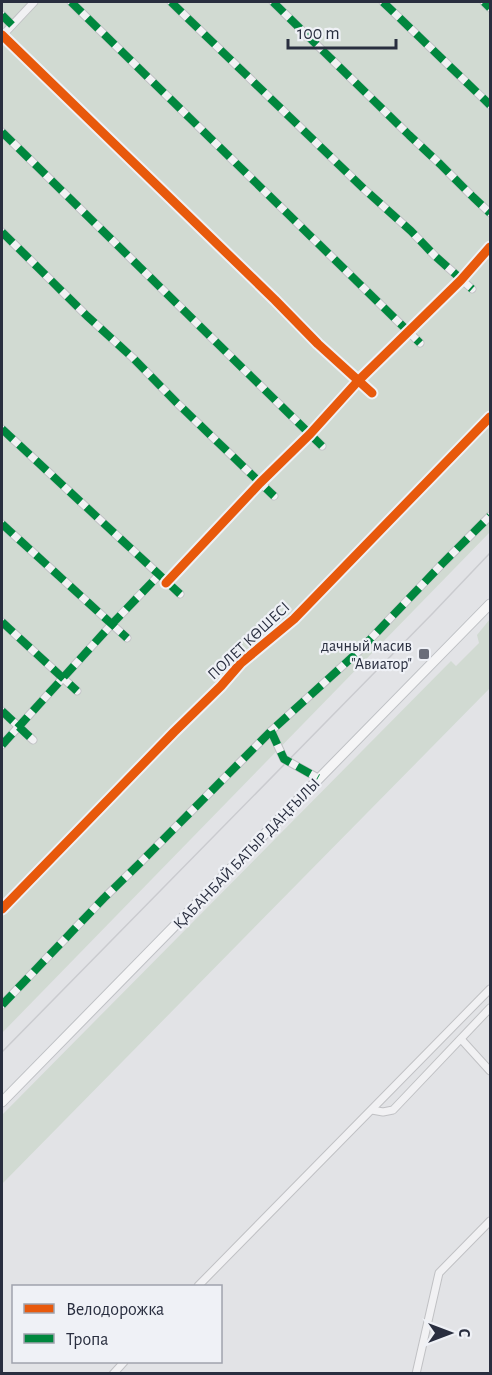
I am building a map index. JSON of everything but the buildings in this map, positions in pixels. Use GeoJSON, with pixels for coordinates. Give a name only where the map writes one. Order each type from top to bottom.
{"type":"FeatureCollection","features":[{"type":"Feature","properties":{"kind":"main road","name":"ҚАБАНБАЙ БАТЫР ДАҢҒЫЛЫ"},"geometry":{"type":"LineString","coordinates":[[2,1102],[490,604]]}},
{"type":"Feature","properties":{"kind":"street"},"geometry":{"type":"LineString","coordinates":[[34,2],[2,36],[318,344],[372,393]]}},
{"type":"Feature","properties":{"kind":"street"},"geometry":{"type":"LineString","coordinates":[[71,2],[420,343]]}},
{"type":"Feature","properties":{"kind":"street"},"geometry":{"type":"LineString","coordinates":[[171,2],[364,189],[472,289]]}},
{"type":"Feature","properties":{"kind":"street"},"geometry":{"type":"LineString","coordinates":[[273,2],[490,213]]}},
{"type":"Feature","properties":{"kind":"street"},"geometry":{"type":"LineString","coordinates":[[383,2],[490,105]]}},
{"type":"Feature","properties":{"kind":"street"},"geometry":{"type":"LineString","coordinates":[[484,2],[490,8]]}},
{"type":"Feature","properties":{"kind":"street"},"geometry":{"type":"LineString","coordinates":[[2,15],[12,25]]}},
{"type":"Feature","properties":{"kind":"street"},"geometry":{"type":"LineString","coordinates":[[2,132],[322,446]]}},
{"type":"Feature","properties":{"kind":"street"},"geometry":{"type":"LineString","coordinates":[[2,232],[274,496]]}},
{"type":"Feature","properties":{"kind":"street"},"geometry":{"type":"LineString","coordinates":[[166,583],[358,381],[490,247]]}},
{"type":"Feature","properties":{"kind":"street","name":"ПОЛЕТ КӨШЕСІ"},"geometry":{"type":"LineString","coordinates":[[2,909],[241,663],[294,619],[490,417]]}},
{"type":"Feature","properties":{"kind":"street"},"geometry":{"type":"LineString","coordinates":[[2,429],[180,594]]}},
{"type":"Feature","properties":{"kind":"street"},"geometry":{"type":"LineString","coordinates":[[2,1005],[104,898],[271,731],[359,651],[490,516]]}},
{"type":"Feature","properties":{"kind":"street"},"geometry":{"type":"LineString","coordinates":[[2,524],[127,638]]}},
{"type":"Feature","properties":{"kind":"street"},"geometry":{"type":"LineString","coordinates":[[2,745],[158,576]]}},
{"type":"Feature","properties":{"kind":"street"},"geometry":{"type":"LineString","coordinates":[[2,622],[76,691]]}},
{"type":"Feature","properties":{"kind":"street"},"geometry":{"type":"LineString","coordinates":[[2,711],[33,740]]}},
{"type":"Feature","properties":{"kind":"street"},"geometry":{"type":"LineString","coordinates":[[271,731],[284,759],[318,778]]}},
{"type":"Feature","properties":{"kind":"street"},"geometry":{"type":"LineString","coordinates":[[200,1285],[490,989]]}},
{"type":"Feature","properties":{"kind":"street"},"geometry":{"type":"LineString","coordinates":[[372,1110],[383,1112],[393,1110],[490,1008]]}},
{"type":"Feature","properties":{"kind":"street"},"geometry":{"type":"LineString","coordinates":[[461,1039],[490,1071]]}},
{"type":"Feature","properties":{"kind":"street"},"geometry":{"type":"LineString","coordinates":[[416,1374],[440,1273],[490,1221]]}},
{"type":"Feature","properties":{"kind":"shaded area"},"geometry":{"type":"Polygon","coordinates":[[[2,2],[490,2],[490,532],[2,1033],[2,2]]]}},
{"type":"Feature","properties":{"kind":"shaded area"},"geometry":{"type":"Polygon","coordinates":[[[490,619],[490,688],[2,1184],[2,1115],[451,661],[456,666],[479,643],[477,635],[490,619]]]}},
{"type":"Feature","properties":{"kind":"tram line"},"geometry":{"type":"LineString","coordinates":[[2,1052],[490,553]]}},
{"type":"Feature","properties":{"kind":"marked path"},"geometry":{"type":"LineString","coordinates":[[71,2],[420,343]]}},
{"type":"Feature","properties":{"kind":"marked path"},"geometry":{"type":"LineString","coordinates":[[171,2],[364,189],[472,289]]}},
{"type":"Feature","properties":{"kind":"marked path"},"geometry":{"type":"LineString","coordinates":[[273,2],[490,213]]}},
{"type":"Feature","properties":{"kind":"marked path"},"geometry":{"type":"LineString","coordinates":[[383,2],[490,105]]}},
{"type":"Feature","properties":{"kind":"marked path"},"geometry":{"type":"LineString","coordinates":[[484,2],[490,8]]}},
{"type":"Feature","properties":{"kind":"marked path"},"geometry":{"type":"LineString","coordinates":[[2,15],[12,25]]}},
{"type":"Feature","properties":{"kind":"marked path"},"geometry":{"type":"LineString","coordinates":[[2,132],[322,446]]}},
{"type":"Feature","properties":{"kind":"marked path"},"geometry":{"type":"LineString","coordinates":[[2,232],[274,496]]}},
{"type":"Feature","properties":{"kind":"marked path"},"geometry":{"type":"LineString","coordinates":[[2,429],[180,594]]}},
{"type":"Feature","properties":{"kind":"marked path"},"geometry":{"type":"LineString","coordinates":[[2,1005],[104,898],[271,731],[359,651],[490,516]]}},
{"type":"Feature","properties":{"kind":"marked path"},"geometry":{"type":"LineString","coordinates":[[2,524],[127,638]]}},
{"type":"Feature","properties":{"kind":"marked path"},"geometry":{"type":"LineString","coordinates":[[2,745],[158,576]]}},
{"type":"Feature","properties":{"kind":"marked path"},"geometry":{"type":"LineString","coordinates":[[2,622],[77,691]]}},
{"type":"Feature","properties":{"kind":"marked path"},"geometry":{"type":"LineString","coordinates":[[2,711],[33,740]]}},
{"type":"Feature","properties":{"kind":"marked path"},"geometry":{"type":"LineString","coordinates":[[271,731],[284,759],[318,778]]}},
{"type":"Feature","properties":{"kind":"cycle path"},"geometry":{"type":"LineString","coordinates":[[2,35],[318,344],[372,393]]}},
{"type":"Feature","properties":{"kind":"cycle path"},"geometry":{"type":"LineString","coordinates":[[166,583],[358,381],[461,280],[490,247]]}},
{"type":"Feature","properties":{"kind":"cycle path"},"geometry":{"type":"LineString","coordinates":[[2,909],[241,663],[294,619],[490,417]]}},
{"type":"Feature","properties":{"kind":"place","name":"дачный масив \"Авиатор\""},"geometry":{"type":"Point","coordinates":[424,654]}}]}
